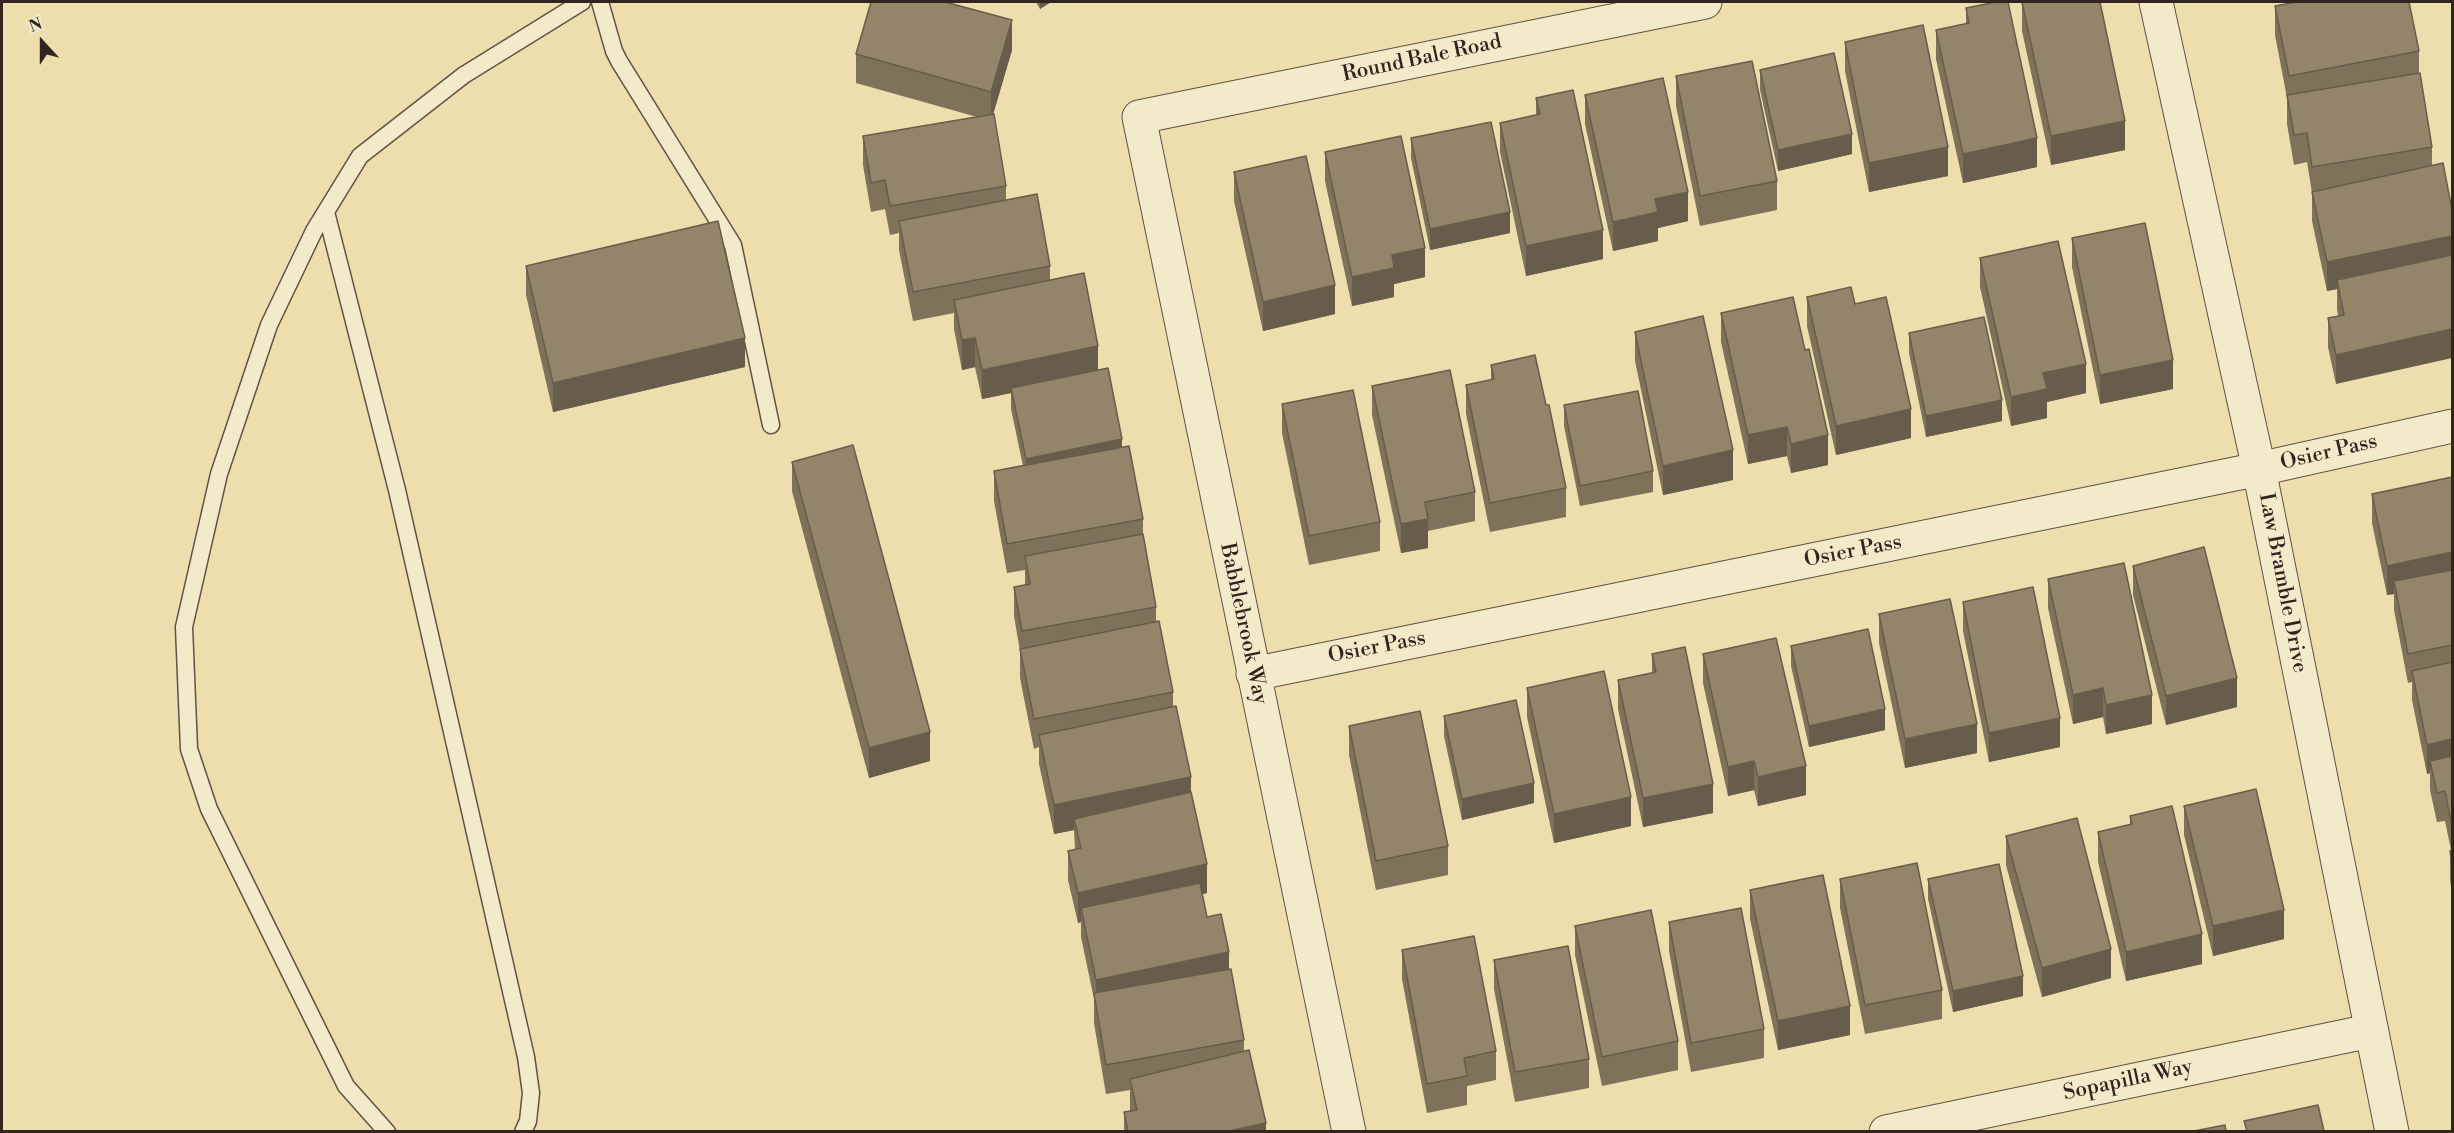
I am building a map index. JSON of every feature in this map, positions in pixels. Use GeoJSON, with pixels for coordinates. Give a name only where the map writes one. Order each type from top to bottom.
{"type":"FeatureCollection","features":[{"type":"Feature","properties":{"kind":"street","name":"Round Bale Road"},"geometry":{"type":"LineString","coordinates":[[1138,117],[1705,2]]}},
{"type":"Feature","properties":{"kind":"street","name":"Law Bramble Drive"},"geometry":{"type":"LineString","coordinates":[[2156,2],[2259,469],[2370,1031],[2392,1131]]}},
{"type":"Feature","properties":{"kind":"street","name":"Babblebrook Way"},"geometry":{"type":"LineString","coordinates":[[1138,117],[1348,1131]]}},
{"type":"Feature","properties":{"kind":"street","name":"Osier Pass"},"geometry":{"type":"LineString","coordinates":[[1253,674],[2259,469],[2452,426]]}},
{"type":"Feature","properties":{"kind":"street","name":"Sopapilla Way"},"geometry":{"type":"LineString","coordinates":[[1886,1131],[2370,1031]]}},
{"type":"Feature","properties":{"kind":"lane"},"geometry":{"type":"LineString","coordinates":[[387,1131],[346,1086],[209,810],[189,749],[184,627],[219,474],[269,325],[314,231],[360,156],[464,75],[582,2]]}},
{"type":"Feature","properties":{"kind":"lane"},"geometry":{"type":"LineString","coordinates":[[600,2],[619,61],[733,245],[771,425]]}},
{"type":"Feature","properties":{"kind":"lane"},"geometry":{"type":"LineString","coordinates":[[326,212],[397,490],[526,1057],[531,1093],[528,1121],[523,1131]]}},
{"type":"Feature","properties":{"kind":"building"},"geometry":{"type":"Polygon","coordinates":[[[871,2],[945,2],[1012,20],[991,92],[856,54],[871,2]]]}},
{"type":"Feature","properties":{"kind":"building"},"geometry":{"type":"Polygon","coordinates":[[[2008,2],[2037,138],[1963,154],[1936,30],[1969,23],[1966,8],[2008,2]]]}},
{"type":"Feature","properties":{"kind":"building"},"geometry":{"type":"Polygon","coordinates":[[[2022,2],[2100,2],[2125,121],[2051,136],[2022,2]]]}},
{"type":"Feature","properties":{"kind":"building"},"geometry":{"type":"Polygon","coordinates":[[[2296,2],[2409,2],[2419,51],[2289,76],[2275,6],[2296,2]]]}},
{"type":"Feature","properties":{"kind":"building"},"geometry":{"type":"Polygon","coordinates":[[[1923,25],[1948,147],[1869,163],[1845,42],[1923,25]]]}},
{"type":"Feature","properties":{"kind":"building"},"geometry":{"type":"Polygon","coordinates":[[[1834,53],[1852,134],[1778,150],[1760,70],[1834,53]]]}},
{"type":"Feature","properties":{"kind":"building"},"geometry":{"type":"Polygon","coordinates":[[[1752,61],[1777,181],[1700,196],[1676,76],[1752,61]]]}},
{"type":"Feature","properties":{"kind":"building"},"geometry":{"type":"Polygon","coordinates":[[[2420,73],[2432,147],[2312,167],[2307,133],[2294,135],[2287,95],[2420,73]]]}},
{"type":"Feature","properties":{"kind":"building"},"geometry":{"type":"Polygon","coordinates":[[[1663,78],[1688,192],[1655,199],[1658,212],[1613,222],[1585,95],[1663,78]]]}},
{"type":"Feature","properties":{"kind":"building"},"geometry":{"type":"Polygon","coordinates":[[[1573,90],[1603,230],[1526,246],[1500,123],[1540,114],[1536,98],[1573,90]]]}},
{"type":"Feature","properties":{"kind":"building"},"geometry":{"type":"Polygon","coordinates":[[[994,114],[1006,186],[890,206],[885,180],[871,183],[863,136],[994,114]]]}},
{"type":"Feature","properties":{"kind":"building"},"geometry":{"type":"Polygon","coordinates":[[[1491,122],[1510,212],[1430,229],[1411,138],[1491,122]]]}},
{"type":"Feature","properties":{"kind":"building"},"geometry":{"type":"Polygon","coordinates":[[[1401,136],[1425,248],[1392,255],[1394,268],[1352,277],[1325,152],[1401,136]]]}},
{"type":"Feature","properties":{"kind":"building"},"geometry":{"type":"Polygon","coordinates":[[[1306,156],[1335,285],[1263,302],[1234,172],[1306,156]]]}},
{"type":"Feature","properties":{"kind":"building"},"geometry":{"type":"Polygon","coordinates":[[[2443,163],[2452,210],[2452,236],[2327,262],[2312,192],[2443,163]]]}},
{"type":"Feature","properties":{"kind":"building"},"geometry":{"type":"Polygon","coordinates":[[[1037,194],[1050,266],[913,292],[899,221],[1037,194]]]}},
{"type":"Feature","properties":{"kind":"building"},"geometry":{"type":"Polygon","coordinates":[[[718,221],[745,338],[553,383],[526,266],[718,221]]]}},
{"type":"Feature","properties":{"kind":"building"},"geometry":{"type":"Polygon","coordinates":[[[2145,223],[2173,360],[2100,375],[2072,238],[2145,223]]]}},
{"type":"Feature","properties":{"kind":"building"},"geometry":{"type":"Polygon","coordinates":[[[2058,241],[2086,364],[2043,373],[2047,389],[2011,397],[1980,258],[2058,241]]]}},
{"type":"Feature","properties":{"kind":"building"},"geometry":{"type":"Polygon","coordinates":[[[2452,255],[2452,329],[2336,355],[2328,318],[2344,315],[2337,280],[2452,255]]]}},
{"type":"Feature","properties":{"kind":"building"},"geometry":{"type":"Polygon","coordinates":[[[1084,273],[1098,346],[982,370],[975,338],[962,340],[954,300],[1084,273]]]}},
{"type":"Feature","properties":{"kind":"building"},"geometry":{"type":"Polygon","coordinates":[[[1851,287],[1855,304],[1886,297],[1911,409],[1836,426],[1807,297],[1851,287]]]}},
{"type":"Feature","properties":{"kind":"building"},"geometry":{"type":"Polygon","coordinates":[[[1793,297],[1805,350],[1809,349],[1828,435],[1791,444],[1787,427],[1748,435],[1721,313],[1793,297]]]}},
{"type":"Feature","properties":{"kind":"building"},"geometry":{"type":"Polygon","coordinates":[[[1703,316],[1733,450],[1663,466],[1635,332],[1703,316]]]}},
{"type":"Feature","properties":{"kind":"building"},"geometry":{"type":"Polygon","coordinates":[[[1984,317],[2002,400],[1926,416],[1909,333],[1984,317]]]}},
{"type":"Feature","properties":{"kind":"building"},"geometry":{"type":"Polygon","coordinates":[[[1535,355],[1546,405],[1549,405],[1566,488],[1490,503],[1466,385],[1494,379],[1491,365],[1535,355]]]}},
{"type":"Feature","properties":{"kind":"building"},"geometry":{"type":"Polygon","coordinates":[[[1108,368],[1122,439],[1026,459],[1011,388],[1108,368]]]}},
{"type":"Feature","properties":{"kind":"building"},"geometry":{"type":"Polygon","coordinates":[[[1450,370],[1475,492],[1425,502],[1428,519],[1401,524],[1372,386],[1450,370]]]}},
{"type":"Feature","properties":{"kind":"building"},"geometry":{"type":"Polygon","coordinates":[[[1353,390],[1380,522],[1309,536],[1282,404],[1353,390]]]}},
{"type":"Feature","properties":{"kind":"building"},"geometry":{"type":"Polygon","coordinates":[[[1638,391],[1653,471],[1580,486],[1564,405],[1638,391]]]}},
{"type":"Feature","properties":{"kind":"building"},"geometry":{"type":"Polygon","coordinates":[[[853,445],[930,732],[869,748],[792,462],[853,445]]]}},
{"type":"Feature","properties":{"kind":"building"},"geometry":{"type":"Polygon","coordinates":[[[1129,446],[1143,519],[1007,544],[994,471],[1129,446]]]}},
{"type":"Feature","properties":{"kind":"building"},"geometry":{"type":"Polygon","coordinates":[[[2452,477],[2452,552],[2387,566],[2372,494],[2452,477]]]}},
{"type":"Feature","properties":{"kind":"building"},"geometry":{"type":"Polygon","coordinates":[[[1143,534],[1156,607],[1022,631],[1014,587],[1030,584],[1025,556],[1143,534]]]}},
{"type":"Feature","properties":{"kind":"building"},"geometry":{"type":"Polygon","coordinates":[[[2204,547],[2237,678],[2166,696],[2133,566],[2204,547]]]}},
{"type":"Feature","properties":{"kind":"building"},"geometry":{"type":"Polygon","coordinates":[[[2124,563],[2152,695],[2106,705],[2103,688],[2073,695],[2048,579],[2124,563]]]}},
{"type":"Feature","properties":{"kind":"building"},"geometry":{"type":"Polygon","coordinates":[[[2452,570],[2452,645],[2408,654],[2394,581],[2452,570]]]}},
{"type":"Feature","properties":{"kind":"building"},"geometry":{"type":"Polygon","coordinates":[[[2033,587],[2060,718],[1989,733],[1963,602],[2033,587]]]}},
{"type":"Feature","properties":{"kind":"building"},"geometry":{"type":"Polygon","coordinates":[[[1950,599],[1977,724],[1905,739],[1879,614],[1950,599]]]}},
{"type":"Feature","properties":{"kind":"building"},"geometry":{"type":"Polygon","coordinates":[[[1159,621],[1173,692],[1034,719],[1020,649],[1159,621]]]}},
{"type":"Feature","properties":{"kind":"building"},"geometry":{"type":"Polygon","coordinates":[[[1868,629],[1885,709],[1809,726],[1791,646],[1868,629]]]}},
{"type":"Feature","properties":{"kind":"building"},"geometry":{"type":"Polygon","coordinates":[[[1776,638],[1806,766],[1758,777],[1754,761],[1728,767],[1703,654],[1776,638]]]}},
{"type":"Feature","properties":{"kind":"building"},"geometry":{"type":"Polygon","coordinates":[[[1685,647],[1713,784],[1643,798],[1618,680],[1656,672],[1652,654],[1685,647]]]}},
{"type":"Feature","properties":{"kind":"building"},"geometry":{"type":"Polygon","coordinates":[[[2452,662],[2452,739],[2427,745],[2412,671],[2452,662]]]}},
{"type":"Feature","properties":{"kind":"building"},"geometry":{"type":"Polygon","coordinates":[[[1604,671],[1631,797],[1554,814],[1527,688],[1604,671]]]}},
{"type":"Feature","properties":{"kind":"building"},"geometry":{"type":"Polygon","coordinates":[[[1516,700],[1534,783],[1462,799],[1444,716],[1516,700]]]}},
{"type":"Feature","properties":{"kind":"building"},"geometry":{"type":"Polygon","coordinates":[[[1176,706],[1191,777],[1054,805],[1039,735],[1176,706]]]}},
{"type":"Feature","properties":{"kind":"building"},"geometry":{"type":"Polygon","coordinates":[[[1420,711],[1448,846],[1376,861],[1349,726],[1420,711]]]}},
{"type":"Feature","properties":{"kind":"building"},"geometry":{"type":"Polygon","coordinates":[[[2452,756],[2452,827],[2445,791],[2437,793],[2430,761],[2452,756]]]}},
{"type":"Feature","properties":{"kind":"building"},"geometry":{"type":"Polygon","coordinates":[[[2256,789],[2284,910],[2213,926],[2184,806],[2256,789]]]}},
{"type":"Feature","properties":{"kind":"building"},"geometry":{"type":"Polygon","coordinates":[[[1191,792],[1207,864],[1078,893],[1068,851],[1081,848],[1074,819],[1191,792]]]}},
{"type":"Feature","properties":{"kind":"building"},"geometry":{"type":"Polygon","coordinates":[[[2172,806],[2202,934],[2126,952],[2098,832],[2132,824],[2130,816],[2172,806]]]}},
{"type":"Feature","properties":{"kind":"building"},"geometry":{"type":"Polygon","coordinates":[[[2077,818],[2111,949],[2042,968],[2006,836],[2077,818]]]}},
{"type":"Feature","properties":{"kind":"building"},"geometry":{"type":"Polygon","coordinates":[[[1917,863],[1942,990],[1865,1005],[1840,879],[1917,863]]]}},
{"type":"Feature","properties":{"kind":"building"},"geometry":{"type":"Polygon","coordinates":[[[1999,864],[2023,976],[1953,991],[1928,879],[1999,864]]]}},
{"type":"Feature","properties":{"kind":"building"},"geometry":{"type":"Polygon","coordinates":[[[1823,875],[1850,1006],[1778,1021],[1750,890],[1823,875]]]}},
{"type":"Feature","properties":{"kind":"building"},"geometry":{"type":"Polygon","coordinates":[[[1200,883],[1207,917],[1221,914],[1229,952],[1096,980],[1081,908],[1200,883]]]}},
{"type":"Feature","properties":{"kind":"building"},"geometry":{"type":"Polygon","coordinates":[[[1741,908],[1764,1029],[1691,1043],[1669,922],[1741,908]]]}},
{"type":"Feature","properties":{"kind":"building"},"geometry":{"type":"Polygon","coordinates":[[[1651,910],[1678,1041],[1602,1057],[1575,926],[1651,910]]]}},
{"type":"Feature","properties":{"kind":"building"},"geometry":{"type":"Polygon","coordinates":[[[1474,936],[1496,1051],[1464,1058],[1467,1076],[1427,1084],[1402,950],[1474,936]]]}},
{"type":"Feature","properties":{"kind":"building"},"geometry":{"type":"Polygon","coordinates":[[[1568,946],[1589,1059],[1515,1072],[1494,960],[1568,946]]]}},
{"type":"Feature","properties":{"kind":"building"},"geometry":{"type":"Polygon","coordinates":[[[1231,969],[1244,1040],[1106,1065],[1094,993],[1231,969]]]}},
{"type":"Feature","properties":{"kind":"building"},"geometry":{"type":"Polygon","coordinates":[[[1249,1050],[1266,1123],[1229,1131],[1128,1131],[1124,1112],[1137,1110],[1130,1079],[1249,1050]]]}},
{"type":"Feature","properties":{"kind":"building"},"geometry":{"type":"Polygon","coordinates":[[[2318,1105],[2324,1131],[2247,1131],[2244,1121],[2318,1105]]]}},
{"type":"Feature","properties":{"kind":"building"},"geometry":{"type":"Polygon","coordinates":[[[2225,1125],[2226,1131],[2194,1131],[2225,1125]]]}}]}
